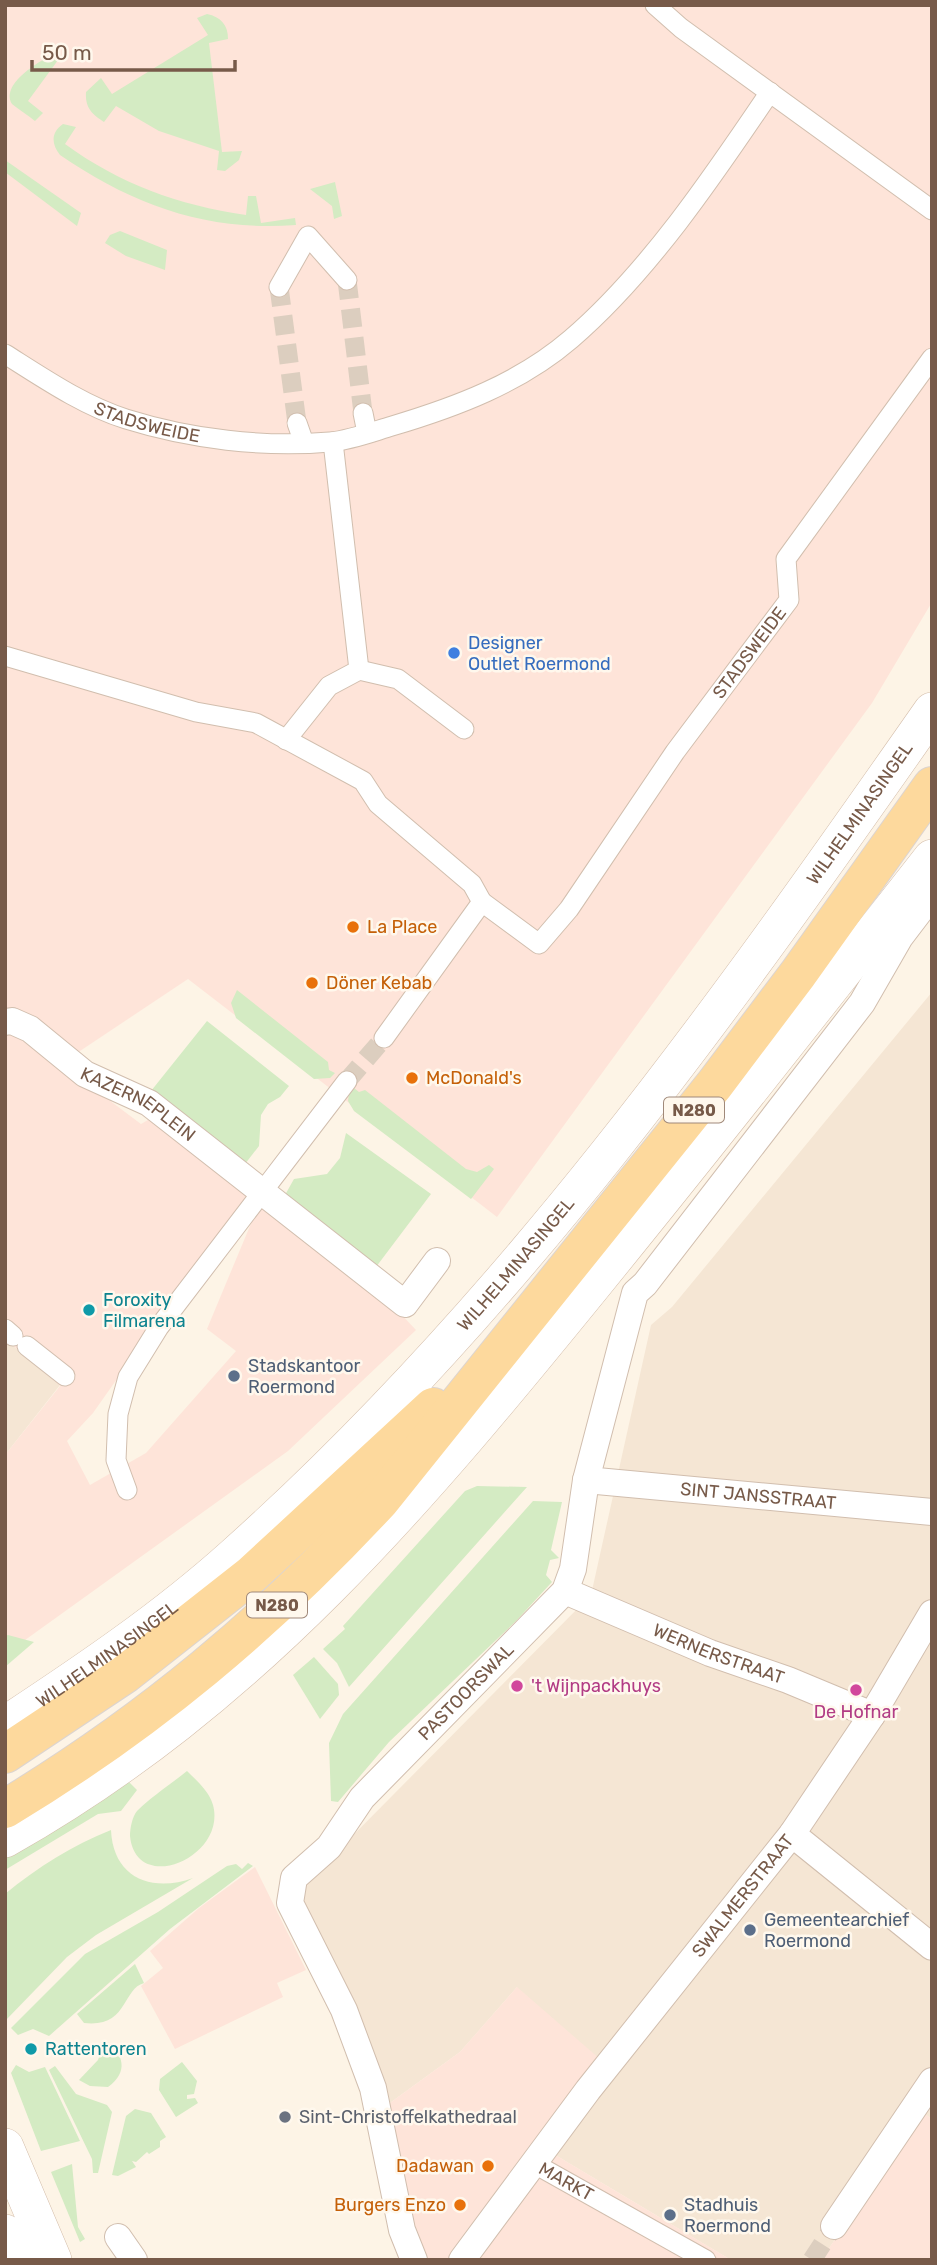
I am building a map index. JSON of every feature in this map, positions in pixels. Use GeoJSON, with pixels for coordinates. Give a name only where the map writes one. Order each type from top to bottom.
{"type":"FeatureCollection","features":[{"type":"Feature","properties":{"kind":"main road","name":"WILHELMINASINGEL"},"geometry":{"type":"LineString","coordinates":[[5,1725],[122,1644],[232,1558],[370,1427],[442,1351],[545,1231],[708,1027],[932,711]]}},
{"type":"Feature","properties":{"kind":"main road","name":"WILHELMINASINGEL"},"geometry":{"type":"LineString","coordinates":[[5,1809],[101,1748],[169,1700],[279,1603],[335,1549],[397,1480],[500,1348],[715,1084],[798,974],[932,786]]}},
{"type":"Feature","properties":{"kind":"main road","name":"N280"},"geometry":{"type":"LineString","coordinates":[[5,1839],[136,1757],[194,1713],[277,1640],[380,1537],[552,1336],[932,858]]}},
{"type":"Feature","properties":{"kind":"main road","name":"WILHELMINASINGEL"},"geometry":{"type":"LineString","coordinates":[[5,1754],[125,1674],[251,1575],[500,1348]]}},
{"type":"Feature","properties":{"kind":"main road"},"geometry":{"type":"LineString","coordinates":[[5,2147],[53,2260]]}},
{"type":"Feature","properties":{"kind":"main road"},"geometry":{"type":"LineString","coordinates":[[5,2233],[17,2260]]}},
{"type":"Feature","properties":{"kind":"street"},"geometry":{"type":"LineString","coordinates":[[655,5],[932,210]]}},
{"type":"Feature","properties":{"kind":"street","name":"STADSWEIDE"},"geometry":{"type":"LineString","coordinates":[[5,354],[53,384],[125,419],[230,441],[333,442],[460,404],[506,382],[571,339],[629,280],[684,212],[713,176],[770,92]]}},
{"type":"Feature","properties":{"kind":"street"},"geometry":{"type":"LineString","coordinates":[[279,287],[308,236],[346,280]]}},
{"type":"Feature","properties":{"kind":"street","name":"STADSWEIDE"},"geometry":{"type":"LineString","coordinates":[[482,902],[539,944],[569,909],[675,752],[789,600],[786,559],[932,358]]}},
{"type":"Feature","properties":{"kind":"street"},"geometry":{"type":"LineString","coordinates":[[363,413],[367,433]]}},
{"type":"Feature","properties":{"kind":"street"},"geometry":{"type":"LineString","coordinates":[[297,423],[304,443]]}},
{"type":"Feature","properties":{"kind":"street"},"geometry":{"type":"LineString","coordinates":[[333,442],[359,670]]}},
{"type":"Feature","properties":{"kind":"street"},"geometry":{"type":"LineString","coordinates":[[5,656],[196,712],[256,723],[363,781],[378,804],[472,884],[482,902],[384,1038]]}},
{"type":"Feature","properties":{"kind":"street"},"geometry":{"type":"LineString","coordinates":[[286,740],[329,686],[359,670],[398,679],[464,729]]}},
{"type":"Feature","properties":{"kind":"street"},"geometry":{"type":"LineString","coordinates":[[586,1480],[635,1293],[645,1284],[862,1003],[900,937],[932,895]]}},
{"type":"Feature","properties":{"kind":"street","name":"KAZERNEPLEIN"},"geometry":{"type":"LineString","coordinates":[[9,1022],[30,1029],[85,1074],[149,1102],[405,1304],[437,1261]]}},
{"type":"Feature","properties":{"kind":"street"},"geometry":{"type":"LineString","coordinates":[[127,1490],[117,1460],[118,1414],[128,1377],[159,1327],[347,1081]]}},
{"type":"Feature","properties":{"kind":"street"},"geometry":{"type":"LineString","coordinates":[[15,1337],[65,1376]]}},
{"type":"Feature","properties":{"kind":"street","name":"SINT JANSSTRAAT"},"geometry":{"type":"LineString","coordinates":[[586,1480],[932,1512]]}},
{"type":"Feature","properties":{"kind":"street","name":"PASTOORSWAL"},"geometry":{"type":"LineString","coordinates":[[414,2260],[402,2230],[373,2088],[344,2010],[290,1903],[294,1878],[330,1847],[362,1798],[565,1591],[573,1569],[586,1480]]}},
{"type":"Feature","properties":{"kind":"street","name":"WERNERSTRAAT"},"geometry":{"type":"LineString","coordinates":[[565,1591],[710,1653],[788,1680],[872,1715]]}},
{"type":"Feature","properties":{"kind":"street","name":"SWALMERSTRAAT"},"geometry":{"type":"LineString","coordinates":[[533,2164],[792,1834],[872,1715],[930,1618]]}},
{"type":"Feature","properties":{"kind":"street"},"geometry":{"type":"LineString","coordinates":[[792,1834],[932,1947]]}},
{"type":"Feature","properties":{"kind":"street"},"geometry":{"type":"LineString","coordinates":[[834,2225],[932,2081]]}},
{"type":"Feature","properties":{"kind":"street","name":"MARKT"},"geometry":{"type":"LineString","coordinates":[[462,2260],[533,2164],[705,2260]]}},
{"type":"Feature","properties":{"kind":"street"},"geometry":{"type":"LineString","coordinates":[[118,2237],[134,2260]]}},
{"type":"Feature","properties":{"kind":"shaded area","name":"Designer Outlet Roermond"},"geometry":{"type":"Polygon","coordinates":[[[5,5],[932,5],[932,602],[872,703],[497,1217],[188,979],[77,1053],[5,1010],[5,5]]]}},
{"type":"Feature","properties":{"kind":"shaded area"},"geometry":{"type":"Polygon","coordinates":[[[932,992],[932,2119],[922,2112],[821,2260],[731,2260],[552,2153],[517,1987],[460,2052],[383,2108],[360,2013],[294,1895],[591,1595],[651,1325],[672,1307],[932,992]]]}},
{"type":"Feature","properties":{"kind":"shaded area"},"geometry":{"type":"Polygon","coordinates":[[[21,1034],[141,1124],[155,1116],[251,1189],[93,1413],[67,1441],[90,1485],[146,1453],[236,1351],[207,1329],[262,1197],[381,1293],[416,1330],[288,1451],[7,1653],[5,1455],[60,1386],[5,1339],[5,1035],[21,1034]]]}},
{"type":"Feature","properties":{"kind":"shaded area"},"geometry":{"type":"Polygon","coordinates":[[[5,1339],[60,1385],[5,1455],[5,1339]]]}},
{"type":"Feature","properties":{"kind":"shaded area"},"geometry":{"type":"Polygon","coordinates":[[[255,1867],[306,1970],[277,1983],[283,1997],[175,2049],[141,1986],[163,1968],[150,1951],[199,1908],[255,1867]]]}},
{"type":"Feature","properties":{"kind":"shaded area"},"geometry":{"type":"Polygon","coordinates":[[[517,1987],[616,2073],[552,2153],[731,2260],[420,2260],[383,2108],[460,2052],[517,1987]]]}},
{"type":"Feature","properties":{"kind":"shaded area"},"geometry":{"type":"Polygon","coordinates":[[[922,2112],[932,2119],[932,2260],[821,2260],[922,2112]]]}},
{"type":"Feature","properties":{"kind":"green space"},"geometry":{"type":"Polygon","coordinates":[[[207,14],[223,22],[228,34],[228,39],[209,43],[222,152],[242,151],[239,160],[225,171],[217,170],[219,151],[159,131],[116,106],[104,122],[90,110],[86,98],[86,92],[101,78],[112,94],[208,35],[197,18],[207,14]]]}},
{"type":"Feature","properties":{"kind":"green space"},"geometry":{"type":"Polygon","coordinates":[[[56,52],[61,56],[28,101],[43,113],[35,121],[12,104],[12,88],[24,74],[56,52]]]}},
{"type":"Feature","properties":{"kind":"green space"},"geometry":{"type":"Polygon","coordinates":[[[63,124],[76,127],[65,144],[107,171],[151,191],[173,199],[246,215],[248,196],[256,196],[261,223],[295,218],[296,225],[232,224],[201,219],[143,201],[87,173],[60,155],[54,138],[56,131],[63,124]]]}},
{"type":"Feature","properties":{"kind":"green space"},"geometry":{"type":"Polygon","coordinates":[[[5,160],[81,213],[77,226],[5,172],[5,160]]]}},
{"type":"Feature","properties":{"kind":"green space"},"geometry":{"type":"Polygon","coordinates":[[[335,182],[342,216],[334,219],[332,206],[310,189],[335,182]]]}},
{"type":"Feature","properties":{"kind":"green space"},"geometry":{"type":"Polygon","coordinates":[[[120,231],[167,250],[165,270],[126,256],[105,243],[110,235],[120,231]]]}},
{"type":"Feature","properties":{"kind":"green space"},"geometry":{"type":"Polygon","coordinates":[[[237,990],[328,1062],[329,1070],[335,1073],[330,1078],[314,1079],[236,1018],[231,1003],[237,990]]]}},
{"type":"Feature","properties":{"kind":"green space"},"geometry":{"type":"Polygon","coordinates":[[[207,1021],[289,1086],[280,1097],[268,1104],[261,1115],[259,1146],[245,1164],[151,1091],[207,1021]]]}},
{"type":"Feature","properties":{"kind":"green space"},"geometry":{"type":"Polygon","coordinates":[[[350,1085],[359,1092],[365,1090],[466,1169],[477,1172],[489,1165],[494,1169],[471,1199],[354,1111],[348,1101],[350,1085]]]}},
{"type":"Feature","properties":{"kind":"green space"},"geometry":{"type":"Polygon","coordinates":[[[346,1133],[431,1194],[376,1267],[285,1195],[294,1179],[327,1174],[340,1158],[346,1133]]]}},
{"type":"Feature","properties":{"kind":"green space"},"geometry":{"type":"Polygon","coordinates":[[[477,1486],[527,1487],[349,1687],[337,1663],[323,1649],[345,1629],[343,1626],[465,1491],[477,1486]]]}},
{"type":"Feature","properties":{"kind":"green space"},"geometry":{"type":"Polygon","coordinates":[[[533,1501],[562,1502],[551,1550],[559,1558],[550,1560],[546,1575],[552,1582],[516,1621],[389,1742],[338,1802],[331,1801],[329,1743],[343,1714],[533,1501]]]}},
{"type":"Feature","properties":{"kind":"green space"},"geometry":{"type":"Polygon","coordinates":[[[5,1636],[34,1642],[5,1667],[5,1636]]]}},
{"type":"Feature","properties":{"kind":"green space"},"geometry":{"type":"Polygon","coordinates":[[[314,1657],[338,1684],[339,1695],[320,1719],[293,1675],[314,1657]]]}},
{"type":"Feature","properties":{"kind":"green space"},"geometry":{"type":"Polygon","coordinates":[[[187,1771],[199,1782],[211,1800],[214,1824],[207,1840],[194,1853],[179,1862],[163,1866],[147,1864],[136,1854],[130,1836],[134,1816],[148,1801],[187,1771]]]}},
{"type":"Feature","properties":{"kind":"green space"},"geometry":{"type":"Polygon","coordinates":[[[128,1781],[137,1790],[121,1811],[98,1814],[5,1870],[5,1858],[128,1781]]]}},
{"type":"Feature","properties":{"kind":"green space"},"geometry":{"type":"Polygon","coordinates":[[[111,1830],[113,1846],[119,1860],[137,1878],[163,1884],[193,1878],[96,1935],[67,1957],[5,2021],[5,1894],[56,1858],[111,1830]]]}},
{"type":"Feature","properties":{"kind":"green space"},"geometry":{"type":"Polygon","coordinates":[[[248,1863],[253,1866],[170,1929],[49,2036],[33,2029],[18,2035],[11,2028],[85,1954],[158,1912],[227,1866],[236,1864],[242,1869],[248,1863]]]}},
{"type":"Feature","properties":{"kind":"green space"},"geometry":{"type":"Polygon","coordinates":[[[135,1964],[144,1983],[132,1992],[117,2014],[109,2020],[84,2023],[77,2014],[135,1964]]]}},
{"type":"Feature","properties":{"kind":"green space"},"geometry":{"type":"Polygon","coordinates":[[[105,2040],[120,2057],[121,2069],[115,2081],[108,2087],[90,2086],[79,2080],[98,2060],[105,2040]]]}},
{"type":"Feature","properties":{"kind":"green space"},"geometry":{"type":"Polygon","coordinates":[[[182,2062],[197,2081],[194,2094],[187,2095],[187,2099],[195,2098],[198,2103],[176,2117],[159,2090],[160,2079],[182,2062]]]}},
{"type":"Feature","properties":{"kind":"green space"},"geometry":{"type":"Polygon","coordinates":[[[16,2065],[29,2072],[45,2067],[80,2141],[41,2151],[11,2073],[16,2065]]]}},
{"type":"Feature","properties":{"kind":"green space"},"geometry":{"type":"Polygon","coordinates":[[[55,2066],[76,2094],[107,2105],[112,2112],[98,2173],[93,2173],[92,2159],[49,2070],[55,2066]]]}},
{"type":"Feature","properties":{"kind":"green space"},"geometry":{"type":"Polygon","coordinates":[[[135,2109],[151,2113],[166,2137],[160,2141],[160,2147],[149,2154],[147,2152],[136,2162],[132,2161],[136,2167],[118,2176],[112,2175],[126,2116],[135,2109]]]}},
{"type":"Feature","properties":{"kind":"green space"},"geometry":{"type":"Polygon","coordinates":[[[72,2164],[78,2227],[85,2239],[80,2242],[51,2172],[72,2164]]]}},
{"type":"Feature","properties":{"kind":"tunnel"},"geometry":{"type":"LineString","coordinates":[[347,280],[363,413]]}},
{"type":"Feature","properties":{"kind":"tunnel"},"geometry":{"type":"LineString","coordinates":[[279,287],[297,423]]}},
{"type":"Feature","properties":{"kind":"tunnel"},"geometry":{"type":"LineString","coordinates":[[347,1081],[384,1038]]}},
{"type":"Feature","properties":{"kind":"tunnel"},"geometry":{"type":"LineString","coordinates":[[812,2260],[834,2226]]}},
{"type":"Feature","properties":{"kind":"place","name":"Designer Outlet Roermond"},"geometry":{"type":"Point","coordinates":[454,653]}},
{"type":"Feature","properties":{"kind":"place","name":"La Place"},"geometry":{"type":"Point","coordinates":[353,927]}},
{"type":"Feature","properties":{"kind":"place","name":"Döner Kebab"},"geometry":{"type":"Point","coordinates":[312,983]}},
{"type":"Feature","properties":{"kind":"place","name":"McDonald's"},"geometry":{"type":"Point","coordinates":[412,1078]}},
{"type":"Feature","properties":{"kind":"place","name":"Foroxity Filmarena"},"geometry":{"type":"Point","coordinates":[89,1310]}},
{"type":"Feature","properties":{"kind":"place","name":"Stadskantoor Roermond"},"geometry":{"type":"Point","coordinates":[234,1376]}},
{"type":"Feature","properties":{"kind":"place","name":"'t Wijnpackhuys"},"geometry":{"type":"Point","coordinates":[517,1686]}},
{"type":"Feature","properties":{"kind":"place","name":"De Hofnar"},"geometry":{"type":"Point","coordinates":[856,1690]}},
{"type":"Feature","properties":{"kind":"place","name":"Gemeentearchief Roermond"},"geometry":{"type":"Point","coordinates":[750,1930]}},
{"type":"Feature","properties":{"kind":"place","name":"Rattentoren"},"geometry":{"type":"Point","coordinates":[31,2049]}},
{"type":"Feature","properties":{"kind":"place","name":"Sint-Christoffelkathedraal"},"geometry":{"type":"Point","coordinates":[285,2117]}},
{"type":"Feature","properties":{"kind":"place","name":"Dadawan"},"geometry":{"type":"Point","coordinates":[488,2166]}},
{"type":"Feature","properties":{"kind":"place","name":"Burgers Enzo"},"geometry":{"type":"Point","coordinates":[460,2205]}},
{"type":"Feature","properties":{"kind":"place","name":"Stadhuis Roermond"},"geometry":{"type":"Point","coordinates":[670,2215]}}]}
